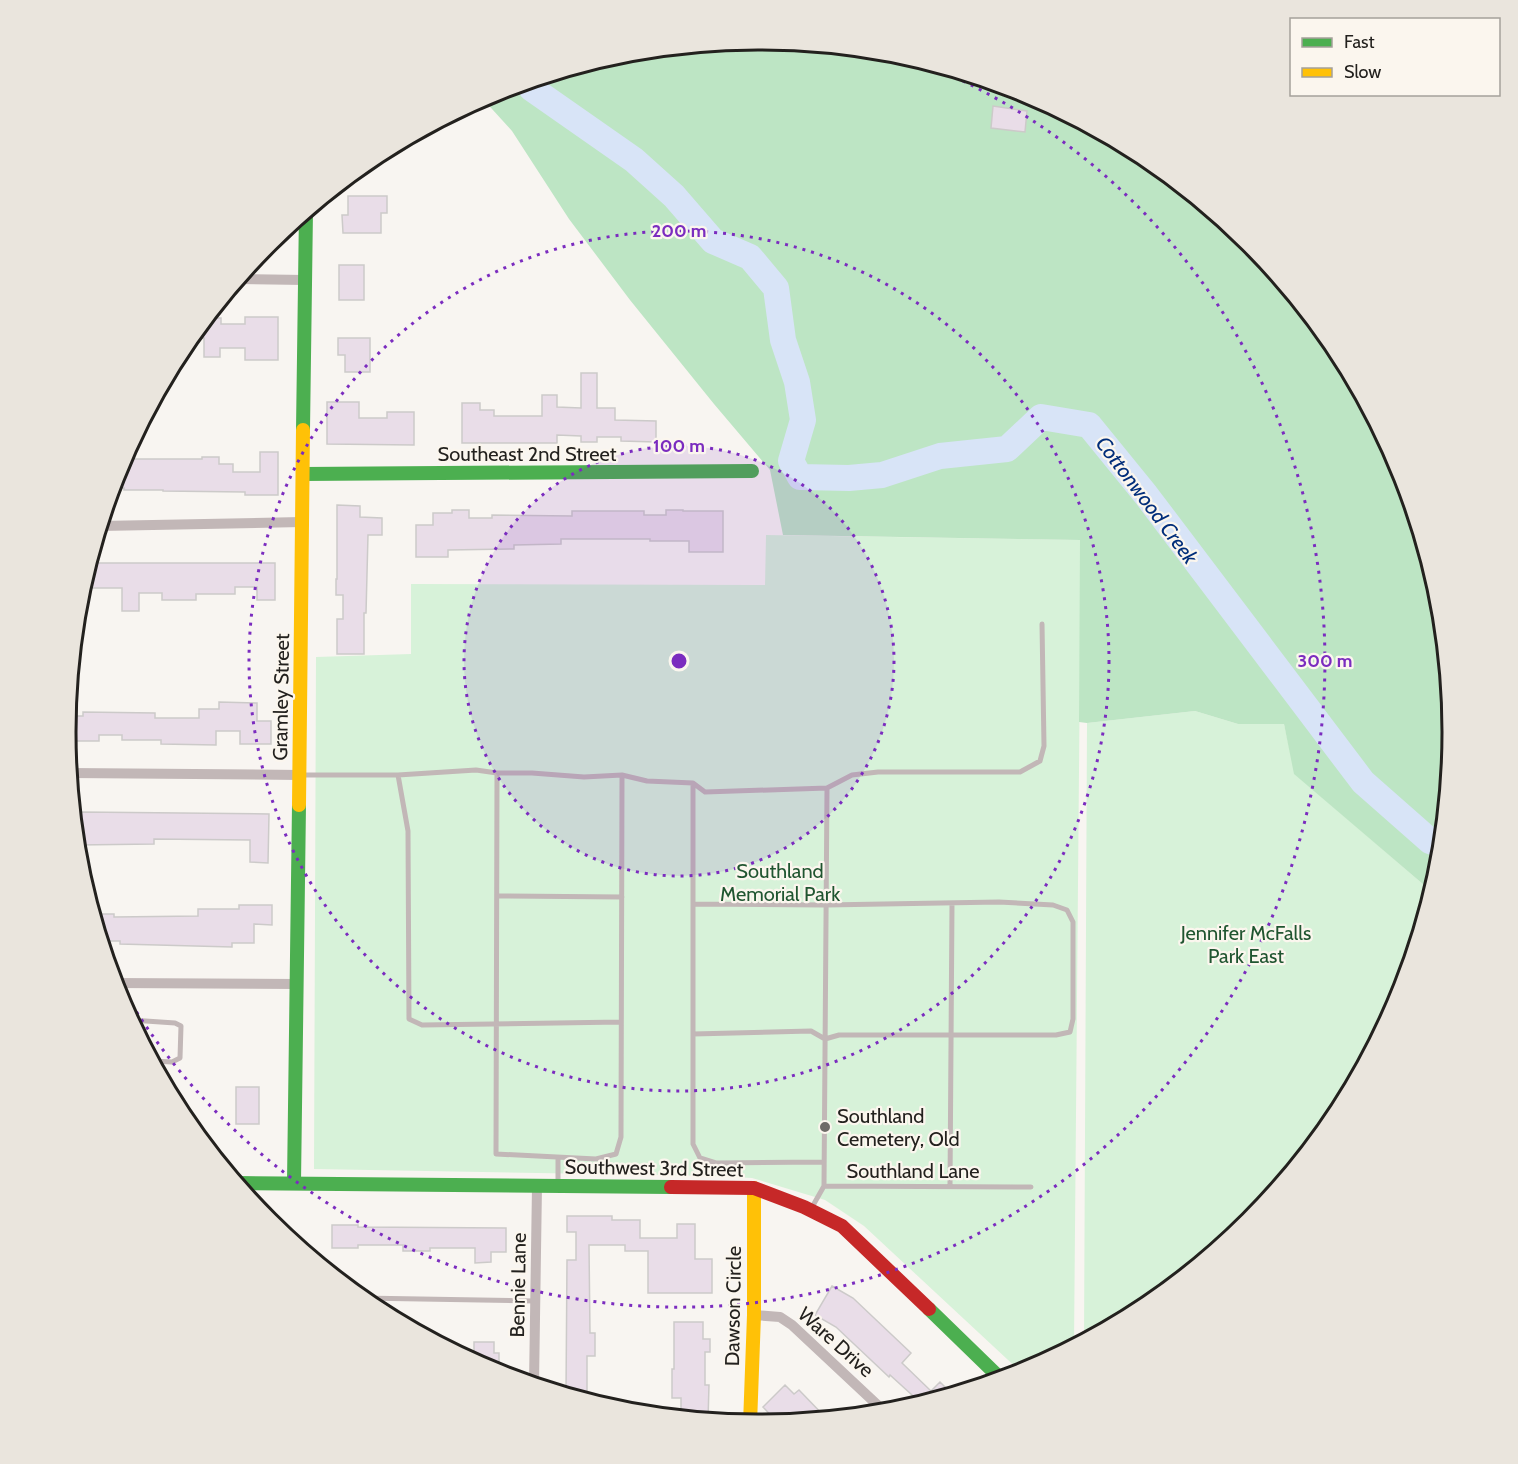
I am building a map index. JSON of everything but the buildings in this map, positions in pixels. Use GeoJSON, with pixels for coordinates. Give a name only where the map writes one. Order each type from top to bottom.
{"type":"FeatureCollection","features":[{"type":"Feature","properties":{"kind":"street","name":"Gramley Street"},"geometry":{"type":"LineString","coordinates":[[294,1183],[306,222]]}},
{"type":"Feature","properties":{"kind":"street"},"geometry":{"type":"LineString","coordinates":[[249,279],[306,280]]}},
{"type":"Feature","properties":{"kind":"street","name":"Southeast 2nd Street"},"geometry":{"type":"LineString","coordinates":[[303,474],[752,471]]}},
{"type":"Feature","properties":{"kind":"street"},"geometry":{"type":"LineString","coordinates":[[109,526],[302,522]]}},
{"type":"Feature","properties":{"kind":"street"},"geometry":{"type":"LineString","coordinates":[[78,773],[300,775]]}},
{"type":"Feature","properties":{"kind":"street"},"geometry":{"type":"LineString","coordinates":[[124,983],[297,984]]}},
{"type":"Feature","properties":{"kind":"street","name":"Southwest 3rd Street"},"geometry":{"type":"LineString","coordinates":[[247,1183],[754,1188],[810,1210],[842,1226],[994,1372]]}},
{"type":"Feature","properties":{"kind":"street","name":"Bennie Lane"},"geometry":{"type":"LineString","coordinates":[[534,1376],[537,1186]]}},
{"type":"Feature","properties":{"kind":"street","name":"Dawson Circle"},"geometry":{"type":"LineString","coordinates":[[750,1414],[754,1315],[754,1188]]}},
{"type":"Feature","properties":{"kind":"street","name":"Ware Drive"},"geometry":{"type":"LineString","coordinates":[[754,1315],[780,1317],[792,1325],[876,1404]]}},
{"type":"Feature","properties":{"kind":"lane"},"geometry":{"type":"LineString","coordinates":[[300,775],[398,775],[476,770],[584,777],[622,775],[647,781],[693,783],[705,792],[827,788],[852,775],[878,772],[1020,772],[1040,761],[1044,746],[1042,624]]}},
{"type":"Feature","properties":{"kind":"lane"},"geometry":{"type":"LineString","coordinates":[[497,773],[496,1154],[596,1160],[616,1154],[621,1137],[622,775]]}},
{"type":"Feature","properties":{"kind":"lane"},"geometry":{"type":"LineString","coordinates":[[398,775],[408,831],[409,1019],[422,1025],[621,1022]]}},
{"type":"Feature","properties":{"kind":"lane"},"geometry":{"type":"LineString","coordinates":[[693,783],[693,1144],[700,1158],[716,1163],[824,1162]]}},
{"type":"Feature","properties":{"kind":"lane"},"geometry":{"type":"LineString","coordinates":[[824,1186],[827,788]]}},
{"type":"Feature","properties":{"kind":"lane"},"geometry":{"type":"LineString","coordinates":[[497,896],[622,897]]}},
{"type":"Feature","properties":{"kind":"lane"},"geometry":{"type":"LineString","coordinates":[[693,904],[826,905],[999,902],[1053,905],[1067,910],[1073,922],[1073,1019],[1070,1032],[1056,1035],[839,1035],[825,1039],[811,1031],[693,1034]]}},
{"type":"Feature","properties":{"kind":"lane"},"geometry":{"type":"LineString","coordinates":[[950,1186],[952,903]]}},
{"type":"Feature","properties":{"kind":"lane"},"geometry":{"type":"LineString","coordinates":[[141,1021],[175,1023],[181,1026],[180,1058],[172,1062],[162,1061]]}},
{"type":"Feature","properties":{"kind":"lane"},"geometry":{"type":"LineString","coordinates":[[558,1158],[558,1186]]}},
{"type":"Feature","properties":{"kind":"lane","name":"Southland Lane"},"geometry":{"type":"LineString","coordinates":[[810,1210],[824,1186],[1031,1187]]}},
{"type":"Feature","properties":{"kind":"lane"},"geometry":{"type":"LineString","coordinates":[[379,1298],[535,1301]]}},
{"type":"Feature","properties":{"kind":"green space"},"geometry":{"type":"Polygon","coordinates":[[[714,51],[804,51],[848,55],[936,73],[1020,101],[1100,141],[1138,165],[1209,219],[1242,249],[1272,282],[1326,353],[1371,430],[1390,471],[1405,513],[1428,599],[1436,643],[1440,687],[1442,732],[1440,777],[1436,821],[1424,885],[1294,774],[1284,724],[1238,724],[1195,711],[1079,722],[1080,540],[783,535],[770,470],[630,300],[569,219],[512,131],[489,105],[582,73],[626,63],[670,55],[714,51]]]}},
{"type":"Feature","properties":{"kind":"green space","name":"Southland Memorial Park"},"geometry":{"type":"Polygon","coordinates":[[[766,535],[1081,540],[1074,1337],[1014,1365],[864,1226],[825,1200],[752,1178],[314,1169],[316,657],[411,654],[411,584],[765,585],[766,535]]]}},
{"type":"Feature","properties":{"kind":"green space","name":"Jennifer McFalls Park East"},"geometry":{"type":"Polygon","coordinates":[[[1195,711],[1238,724],[1284,724],[1295,774],[1424,885],[1405,951],[1390,993],[1371,1034],[1350,1073],[1300,1147],[1242,1215],[1209,1245],[1138,1299],[1084,1332],[1087,723],[1195,711]]]}},
{"type":"Feature","properties":{"kind":"waterway","name":"Cottonwood Creek"},"geometry":{"type":"LineString","coordinates":[[532,89],[634,160],[674,196],[713,241],[750,257],[776,288],[783,340],[797,382],[803,420],[791,461],[800,477],[849,478],[882,475],[940,456],[1007,449],[1041,417],[1089,425],[1146,495],[1363,782],[1432,842]]}},
{"type":"Feature","properties":{"kind":"traffic: fast"},"geometry":{"type":"LineString","coordinates":[[303,430],[306,222]]}},
{"type":"Feature","properties":{"kind":"traffic: fast"},"geometry":{"type":"LineString","coordinates":[[303,474],[752,471]]}},
{"type":"Feature","properties":{"kind":"traffic: fast"},"geometry":{"type":"LineString","coordinates":[[294,1183],[299,805]]}},
{"type":"Feature","properties":{"kind":"traffic: fast"},"geometry":{"type":"LineString","coordinates":[[247,1183],[671,1187]]}},
{"type":"Feature","properties":{"kind":"traffic: fast"},"geometry":{"type":"LineString","coordinates":[[929,1309],[994,1372]]}},
{"type":"Feature","properties":{"kind":"traffic: slow"},"geometry":{"type":"LineString","coordinates":[[299,805],[303,430]]}},
{"type":"Feature","properties":{"kind":"traffic: slow"},"geometry":{"type":"LineString","coordinates":[[750,1414],[754,1315],[754,1188]]}},
{"type":"Feature","properties":{"kind":"traffic: jam"},"geometry":{"type":"LineString","coordinates":[[671,1187],[754,1188],[804,1207],[842,1226],[929,1309]]}},
{"type":"Feature","properties":{"kind":"place","name":"Southland Cemetery, Old"},"geometry":{"type":"Point","coordinates":[825,1127]}}]}
